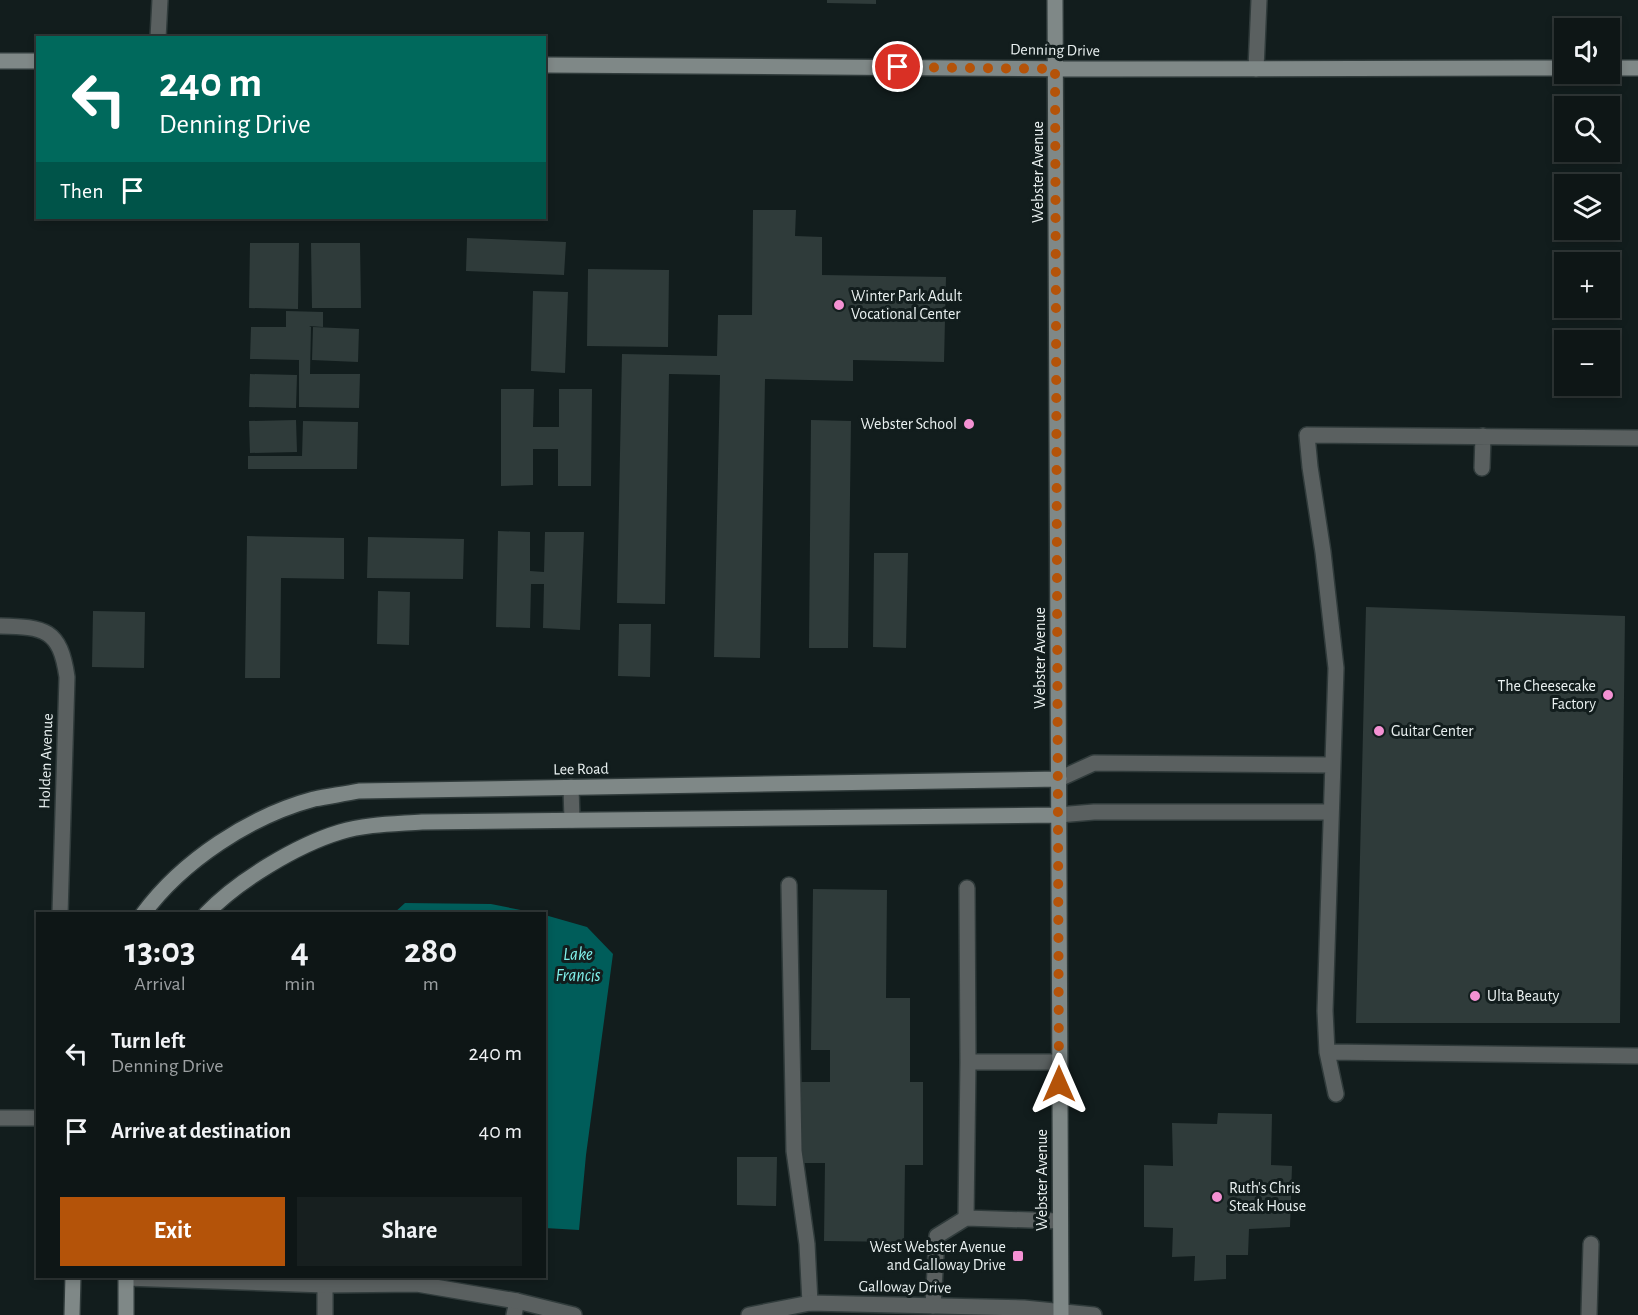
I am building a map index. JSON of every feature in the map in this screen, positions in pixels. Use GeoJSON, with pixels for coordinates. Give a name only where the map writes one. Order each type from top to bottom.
{"type":"FeatureCollection","features":[{"type":"Feature","properties":{"kind":"street"},"geometry":{"type":"LineString","coordinates":[[158,36],[160,0]]}},
{"type":"Feature","properties":{"kind":"street","name":"Webster Avenue"},"geometry":{"type":"LineString","coordinates":[[1055,0],[1061,1313]]}},
{"type":"Feature","properties":{"kind":"street"},"geometry":{"type":"LineString","coordinates":[[1256,69],[1259,0]]}},
{"type":"Feature","properties":{"kind":"street"},"geometry":{"type":"LineString","coordinates":[[0,61],[36,61]]}},
{"type":"Feature","properties":{"kind":"street","name":"Denning Drive"},"geometry":{"type":"LineString","coordinates":[[546,65],[1055,69],[1554,68]]}},
{"type":"Feature","properties":{"kind":"street"},"geometry":{"type":"LineString","coordinates":[[1620,68],[1638,68]]}},
{"type":"Feature","properties":{"kind":"street"},"geometry":{"type":"LineString","coordinates":[[1336,1094],[1327,1052],[1325,1011],[1336,668],[1307,435],[1638,438]]}},
{"type":"Feature","properties":{"kind":"street"},"geometry":{"type":"LineString","coordinates":[[1482,468],[1483,436]]}},
{"type":"Feature","properties":{"kind":"street","name":"Holden Avenue"},"geometry":{"type":"LineString","coordinates":[[0,626],[31,626],[43,630],[56,640],[64,656],[67,677],[60,912]]}},
{"type":"Feature","properties":{"kind":"street"},"geometry":{"type":"LineString","coordinates":[[1059,778],[1094,763],[1332,765]]}},
{"type":"Feature","properties":{"kind":"street","name":"Lee Road"},"geometry":{"type":"LineString","coordinates":[[145,912],[184,869],[225,839],[275,812],[314,800],[359,791],[1059,778]]}},
{"type":"Feature","properties":{"kind":"street"},"geometry":{"type":"LineString","coordinates":[[571,787],[572,820]]}},
{"type":"Feature","properties":{"kind":"street"},"geometry":{"type":"LineString","coordinates":[[208,912],[249,877],[292,853],[340,832],[382,825],[423,822],[1058,815],[1094,812],[1331,812]]}},
{"type":"Feature","properties":{"kind":"street"},"geometry":{"type":"LineString","coordinates":[[789,885],[794,1151],[807,1244],[810,1303]]}},
{"type":"Feature","properties":{"kind":"street"},"geometry":{"type":"LineString","coordinates":[[966,1218],[967,888]]}},
{"type":"Feature","properties":{"kind":"street"},"geometry":{"type":"LineString","coordinates":[[1327,1052],[1638,1056]]}},
{"type":"Feature","properties":{"kind":"street"},"geometry":{"type":"LineString","coordinates":[[968,1062],[1059,1062]]}},
{"type":"Feature","properties":{"kind":"street"},"geometry":{"type":"LineString","coordinates":[[0,1118],[36,1118]]}},
{"type":"Feature","properties":{"kind":"street"},"geometry":{"type":"LineString","coordinates":[[933,1306],[936,1236],[966,1218],[1060,1221]]}},
{"type":"Feature","properties":{"kind":"street"},"geometry":{"type":"LineString","coordinates":[[1589,1315],[1591,1244]]}},
{"type":"Feature","properties":{"kind":"street"},"geometry":{"type":"LineString","coordinates":[[72,1315],[73,1278]]}},
{"type":"Feature","properties":{"kind":"street"},"geometry":{"type":"LineString","coordinates":[[126,1278],[126,1315]]}},
{"type":"Feature","properties":{"kind":"street"},"geometry":{"type":"LineString","coordinates":[[151,1278],[325,1285],[417,1284],[515,1308],[574,1315]]}},
{"type":"Feature","properties":{"kind":"street"},"geometry":{"type":"LineString","coordinates":[[325,1285],[325,1315]]}},
{"type":"Feature","properties":{"kind":"street","name":"Galloway Drive"},"geometry":{"type":"LineString","coordinates":[[749,1315],[810,1303],[830,1309],[933,1306],[974,1311],[1024,1308],[1094,1315]]}},
{"type":"Feature","properties":{"kind":"water","name":"Lake Francis"},"geometry":{"type":"Polygon","coordinates":[[[405,903],[491,904],[531,912],[395,912],[405,903]]]}},
{"type":"Feature","properties":{"kind":"water","name":"Lake Francis"},"geometry":{"type":"Polygon","coordinates":[[[546,915],[587,927],[613,954],[586,1155],[579,1230],[546,1228],[546,915]]]}},
{"type":"Feature","properties":{"kind":"building"},"geometry":{"type":"Polygon","coordinates":[[[827,0],[876,0],[876,4],[827,3],[827,0]]]}},
{"type":"Feature","properties":{"kind":"building"},"geometry":{"type":"Polygon","coordinates":[[[753,210],[796,210],[795,236],[822,237],[822,275],[946,277],[944,362],[853,360],[853,381],[765,379],[760,658],[714,657],[720,375],[669,374],[665,604],[617,603],[622,354],[717,356],[718,315],[752,315],[753,210]]]}},
{"type":"Feature","properties":{"kind":"building"},"geometry":{"type":"Polygon","coordinates":[[[467,238],[566,242],[564,275],[466,271],[467,238]]]}},
{"type":"Feature","properties":{"kind":"building"},"geometry":{"type":"Polygon","coordinates":[[[250,243],[299,243],[298,309],[249,308],[250,243]]]}},
{"type":"Feature","properties":{"kind":"building"},"geometry":{"type":"Polygon","coordinates":[[[311,243],[360,243],[361,308],[312,308],[311,243]]]}},
{"type":"Feature","properties":{"kind":"building"},"geometry":{"type":"Polygon","coordinates":[[[588,269],[669,270],[668,347],[587,346],[588,269]]]}},
{"type":"Feature","properties":{"kind":"building"},"geometry":{"type":"Polygon","coordinates":[[[533,291],[568,292],[565,373],[531,371],[533,291]]]}},
{"type":"Feature","properties":{"kind":"building"},"geometry":{"type":"Polygon","coordinates":[[[286,311],[323,312],[323,327],[309,326],[311,327],[310,374],[360,374],[359,408],[299,407],[299,360],[250,359],[251,327],[286,327],[286,311]]]}},
{"type":"Feature","properties":{"kind":"building"},"geometry":{"type":"Polygon","coordinates":[[[313,327],[359,329],[358,362],[312,360],[313,327]]]}},
{"type":"Feature","properties":{"kind":"building"},"geometry":{"type":"Polygon","coordinates":[[[250,374],[297,375],[296,408],[249,407],[250,374]]]}},
{"type":"Feature","properties":{"kind":"building"},"geometry":{"type":"Polygon","coordinates":[[[501,389],[534,389],[533,427],[559,427],[559,389],[592,389],[591,486],[558,486],[558,449],[533,449],[533,485],[501,486],[501,389]]]}},
{"type":"Feature","properties":{"kind":"building"},"geometry":{"type":"Polygon","coordinates":[[[296,420],[297,452],[250,453],[249,421],[296,420]]]}},
{"type":"Feature","properties":{"kind":"building"},"geometry":{"type":"Polygon","coordinates":[[[811,420],[851,421],[848,648],[809,648],[811,420]]]}},
{"type":"Feature","properties":{"kind":"building"},"geometry":{"type":"Polygon","coordinates":[[[303,421],[358,422],[357,469],[248,469],[248,456],[302,456],[303,421]]]}},
{"type":"Feature","properties":{"kind":"building"},"geometry":{"type":"Polygon","coordinates":[[[498,531],[530,532],[530,571],[544,572],[545,532],[584,532],[580,630],[543,628],[544,584],[531,584],[530,628],[496,627],[498,531]]]}},
{"type":"Feature","properties":{"kind":"building"},"geometry":{"type":"Polygon","coordinates":[[[247,536],[344,538],[344,579],[281,578],[280,678],[245,678],[247,536]]]}},
{"type":"Feature","properties":{"kind":"building"},"geometry":{"type":"Polygon","coordinates":[[[368,537],[464,539],[463,579],[367,578],[368,537]]]}},
{"type":"Feature","properties":{"kind":"building"},"geometry":{"type":"Polygon","coordinates":[[[874,553],[908,553],[906,648],[873,647],[874,553]]]}},
{"type":"Feature","properties":{"kind":"building"},"geometry":{"type":"Polygon","coordinates":[[[378,591],[410,592],[409,645],[377,644],[378,591]]]}},
{"type":"Feature","properties":{"kind":"building"},"geometry":{"type":"Polygon","coordinates":[[[1366,607],[1625,616],[1620,1023],[1356,1023],[1366,607]]]}},
{"type":"Feature","properties":{"kind":"building"},"geometry":{"type":"Polygon","coordinates":[[[93,611],[145,612],[144,668],[92,667],[93,611]]]}},
{"type":"Feature","properties":{"kind":"building"},"geometry":{"type":"Polygon","coordinates":[[[619,624],[651,624],[650,677],[618,676],[619,624]]]}},
{"type":"Feature","properties":{"kind":"building"},"geometry":{"type":"Polygon","coordinates":[[[813,889],[887,890],[886,998],[910,998],[910,1082],[923,1082],[923,1165],[905,1165],[904,1242],[824,1241],[825,1163],[800,1163],[800,1082],[830,1082],[830,1050],[811,1050],[813,889]]]}},
{"type":"Feature","properties":{"kind":"building","name":"Ruth's Chris Steak House"},"geometry":{"type":"Polygon","coordinates":[[[1218,1113],[1272,1114],[1271,1165],[1292,1166],[1290,1227],[1249,1229],[1248,1255],[1226,1255],[1226,1279],[1194,1281],[1195,1256],[1172,1257],[1173,1228],[1144,1227],[1144,1165],[1173,1166],[1172,1123],[1217,1124],[1218,1113]]]}},
{"type":"Feature","properties":{"kind":"building"},"geometry":{"type":"Polygon","coordinates":[[[737,1157],[777,1157],[776,1206],[737,1205],[737,1157]]]}},
{"type":"Feature","properties":{"kind":"place","name":"Winter Park Adult Vocational Center"},"geometry":{"type":"Point","coordinates":[839,305]}},
{"type":"Feature","properties":{"kind":"place","name":"Webster School"},"geometry":{"type":"Point","coordinates":[969,424]}},
{"type":"Feature","properties":{"kind":"place","name":"The Cheesecake Factory"},"geometry":{"type":"Point","coordinates":[1608,695]}},
{"type":"Feature","properties":{"kind":"place","name":"Guitar Center"},"geometry":{"type":"Point","coordinates":[1379,731]}},
{"type":"Feature","properties":{"kind":"place","name":"Ulta Beauty"},"geometry":{"type":"Point","coordinates":[1475,996]}},
{"type":"Feature","properties":{"kind":"place","name":"Ruth's Chris Steak House"},"geometry":{"type":"Point","coordinates":[1217,1197]}},
{"type":"Feature","properties":{"kind":"place","name":"West Webster Avenue and Galloway Drive"},"geometry":{"type":"Point","coordinates":[1018,1256]}},
{"type":"Feature","properties":{"kind":"route"},"geometry":{"type":"LineString","coordinates":[[898,67],[1055,69],[1059,1084]]}}]}
